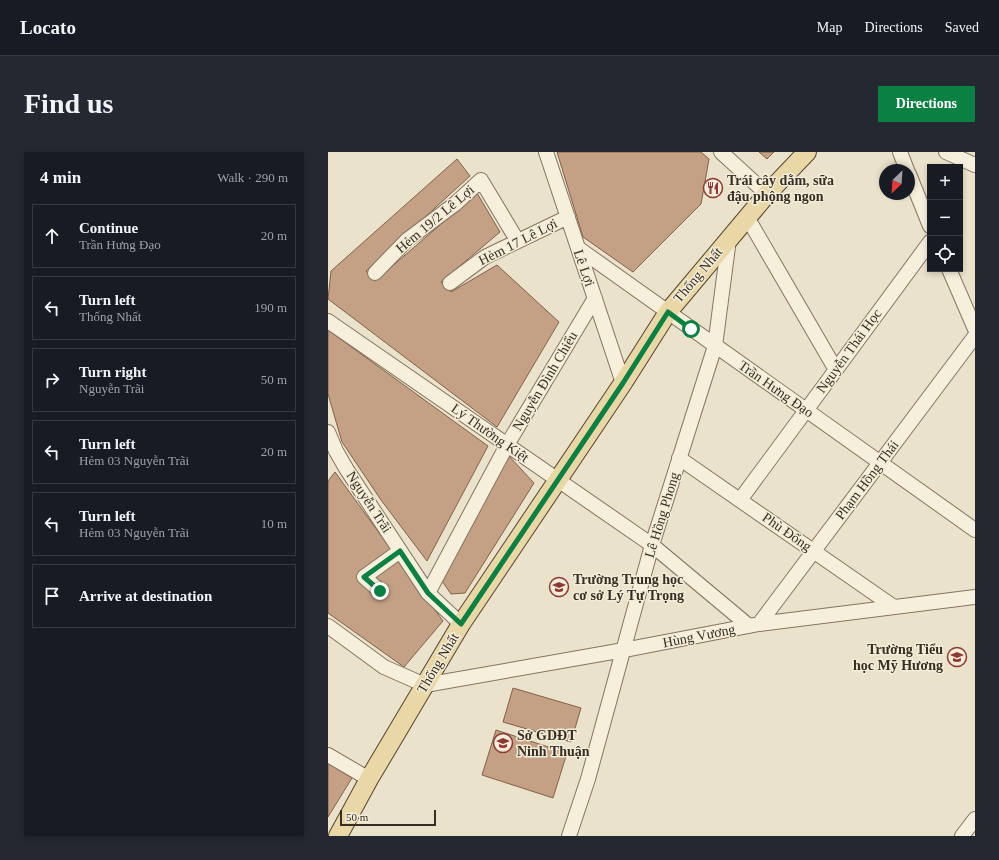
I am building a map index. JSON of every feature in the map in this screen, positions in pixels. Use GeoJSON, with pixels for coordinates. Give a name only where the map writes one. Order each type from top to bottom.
{"type":"FeatureCollection","features":[{"type":"Feature","properties":{"kind":"main road","name":"Thống Nhất"},"geometry":{"type":"LineString","coordinates":[[338,836],[369,779],[461,624],[623,383],[668,312],[747,217],[807,152]]}},
{"type":"Feature","properties":{"kind":"street","name":"Lê Lợi"},"geometry":{"type":"LineString","coordinates":[[546,152],[623,383]]}},
{"type":"Feature","properties":{"kind":"street"},"geometry":{"type":"LineString","coordinates":[[900,152],[905,164]]}},
{"type":"Feature","properties":{"kind":"street"},"geometry":{"type":"LineString","coordinates":[[946,152],[975,165]]}},
{"type":"Feature","properties":{"kind":"street"},"geometry":{"type":"LineString","coordinates":[[725,153],[767,194]]}},
{"type":"Feature","properties":{"kind":"street","name":"Hẻm 19/2 Lê Lợi"},"geometry":{"type":"LineString","coordinates":[[375,273],[407,240],[455,204],[481,180],[517,240]]}},
{"type":"Feature","properties":{"kind":"street"},"geometry":{"type":"LineString","coordinates":[[915,189],[927,219]]}},
{"type":"Feature","properties":{"kind":"street","name":"Hẻm 17 Lê Lợi"},"geometry":{"type":"LineString","coordinates":[[450,283],[485,257],[517,240],[568,217]]}},
{"type":"Feature","properties":{"kind":"street"},"geometry":{"type":"LineString","coordinates":[[747,217],[836,370]]}},
{"type":"Feature","properties":{"kind":"street","name":"Lê Hồng Phong"},"geometry":{"type":"LineString","coordinates":[[569,836],[588,779],[652,545],[715,346],[729,238]]}},
{"type":"Feature","properties":{"kind":"street","name":"Nguyễn Thái Học"},"geometry":{"type":"LineString","coordinates":[[740,500],[927,246]]}},
{"type":"Feature","properties":{"kind":"street","name":"Trần Hưng Đạo"},"geometry":{"type":"LineString","coordinates":[[578,248],[975,530]]}},
{"type":"Feature","properties":{"kind":"street"},"geometry":{"type":"LineString","coordinates":[[950,272],[975,329]]}},
{"type":"Feature","properties":{"kind":"street","name":"Nguyễn Đình Chiểu"},"geometry":{"type":"LineString","coordinates":[[428,593],[507,445],[595,298]]}},
{"type":"Feature","properties":{"kind":"street","name":"Lý Thường Kiệt"},"geometry":{"type":"LineString","coordinates":[[328,321],[652,545],[754,625]]}},
{"type":"Feature","properties":{"kind":"street","name":"Phạm Hồng Thái"},"geometry":{"type":"LineString","coordinates":[[754,625],[814,551],[975,336]]}},
{"type":"Feature","properties":{"kind":"street","name":"Nguyễn Trãi"},"geometry":{"type":"LineString","coordinates":[[328,432],[332,455],[428,593],[461,624]]}},
{"type":"Feature","properties":{"kind":"street","name":"Phù Đổng"},"geometry":{"type":"LineString","coordinates":[[679,458],[894,607]]}},
{"type":"Feature","properties":{"kind":"street"},"geometry":{"type":"LineString","coordinates":[[380,591],[364,577],[400,551]]}},
{"type":"Feature","properties":{"kind":"street","name":"Hùng Vương"},"geometry":{"type":"LineString","coordinates":[[425,685],[624,650],[754,625],[975,596]]}},
{"type":"Feature","properties":{"kind":"street"},"geometry":{"type":"LineString","coordinates":[[328,626],[384,667],[425,685]]}},
{"type":"Feature","properties":{"kind":"street"},"geometry":{"type":"LineString","coordinates":[[328,755],[369,779]]}},
{"type":"Feature","properties":{"kind":"street"},"geometry":{"type":"LineString","coordinates":[[962,836],[975,819]]}},
{"type":"Feature","properties":{"kind":"building"},"geometry":{"type":"Polygon","coordinates":[[[557,152],[701,152],[709,159],[701,204],[633,272],[583,237],[557,152]]]}},
{"type":"Feature","properties":{"kind":"building"},"geometry":{"type":"Polygon","coordinates":[[[759,152],[774,152],[767,159],[759,152]]]}},
{"type":"Feature","properties":{"kind":"building"},"geometry":{"type":"Polygon","coordinates":[[[457,159],[470,176],[366,271],[375,281],[477,193],[500,232],[441,282],[451,292],[497,265],[559,322],[497,427],[328,299],[331,271],[457,159]]]}},
{"type":"Feature","properties":{"kind":"building"},"geometry":{"type":"Polygon","coordinates":[[[328,330],[488,446],[427,561],[381,500],[342,442],[328,394],[328,330]]]}},
{"type":"Feature","properties":{"kind":"building"},"geometry":{"type":"Polygon","coordinates":[[[508,455],[534,483],[465,593],[451,594],[442,581],[508,455]]]}},
{"type":"Feature","properties":{"kind":"building"},"geometry":{"type":"Polygon","coordinates":[[[335,472],[443,621],[404,667],[328,613],[328,481],[335,472]]]}},
{"type":"Feature","properties":{"kind":"building"},"geometry":{"type":"Polygon","coordinates":[[[513,688],[581,708],[571,742],[503,722],[513,688]]]}},
{"type":"Feature","properties":{"kind":"building"},"geometry":{"type":"Polygon","coordinates":[[[496,730],[567,753],[553,798],[482,775],[496,730]]]}},
{"type":"Feature","properties":{"kind":"building"},"geometry":{"type":"Polygon","coordinates":[[[328,763],[352,778],[328,817],[328,763]]]}},
{"type":"Feature","properties":{"kind":"place","name":"Trái cây dằm, sữa đậu phộng ngon"},"geometry":{"type":"Point","coordinates":[713,188]}},
{"type":"Feature","properties":{"kind":"place","name":"Trường Trung học cơ sở Lý Tự Trọng"},"geometry":{"type":"Point","coordinates":[559,587]}},
{"type":"Feature","properties":{"kind":"place","name":"Trường Tiểu học Mỹ Hương"},"geometry":{"type":"Point","coordinates":[957,657]}},
{"type":"Feature","properties":{"kind":"place","name":"Sở GDĐT Ninh Thuận"},"geometry":{"type":"Point","coordinates":[503,743]}},
{"type":"Feature","properties":{"kind":"route"},"geometry":{"type":"LineString","coordinates":[[380,591],[364,577],[400,551],[428,593],[461,624],[623,383],[668,312],[691,329]]}}]}
